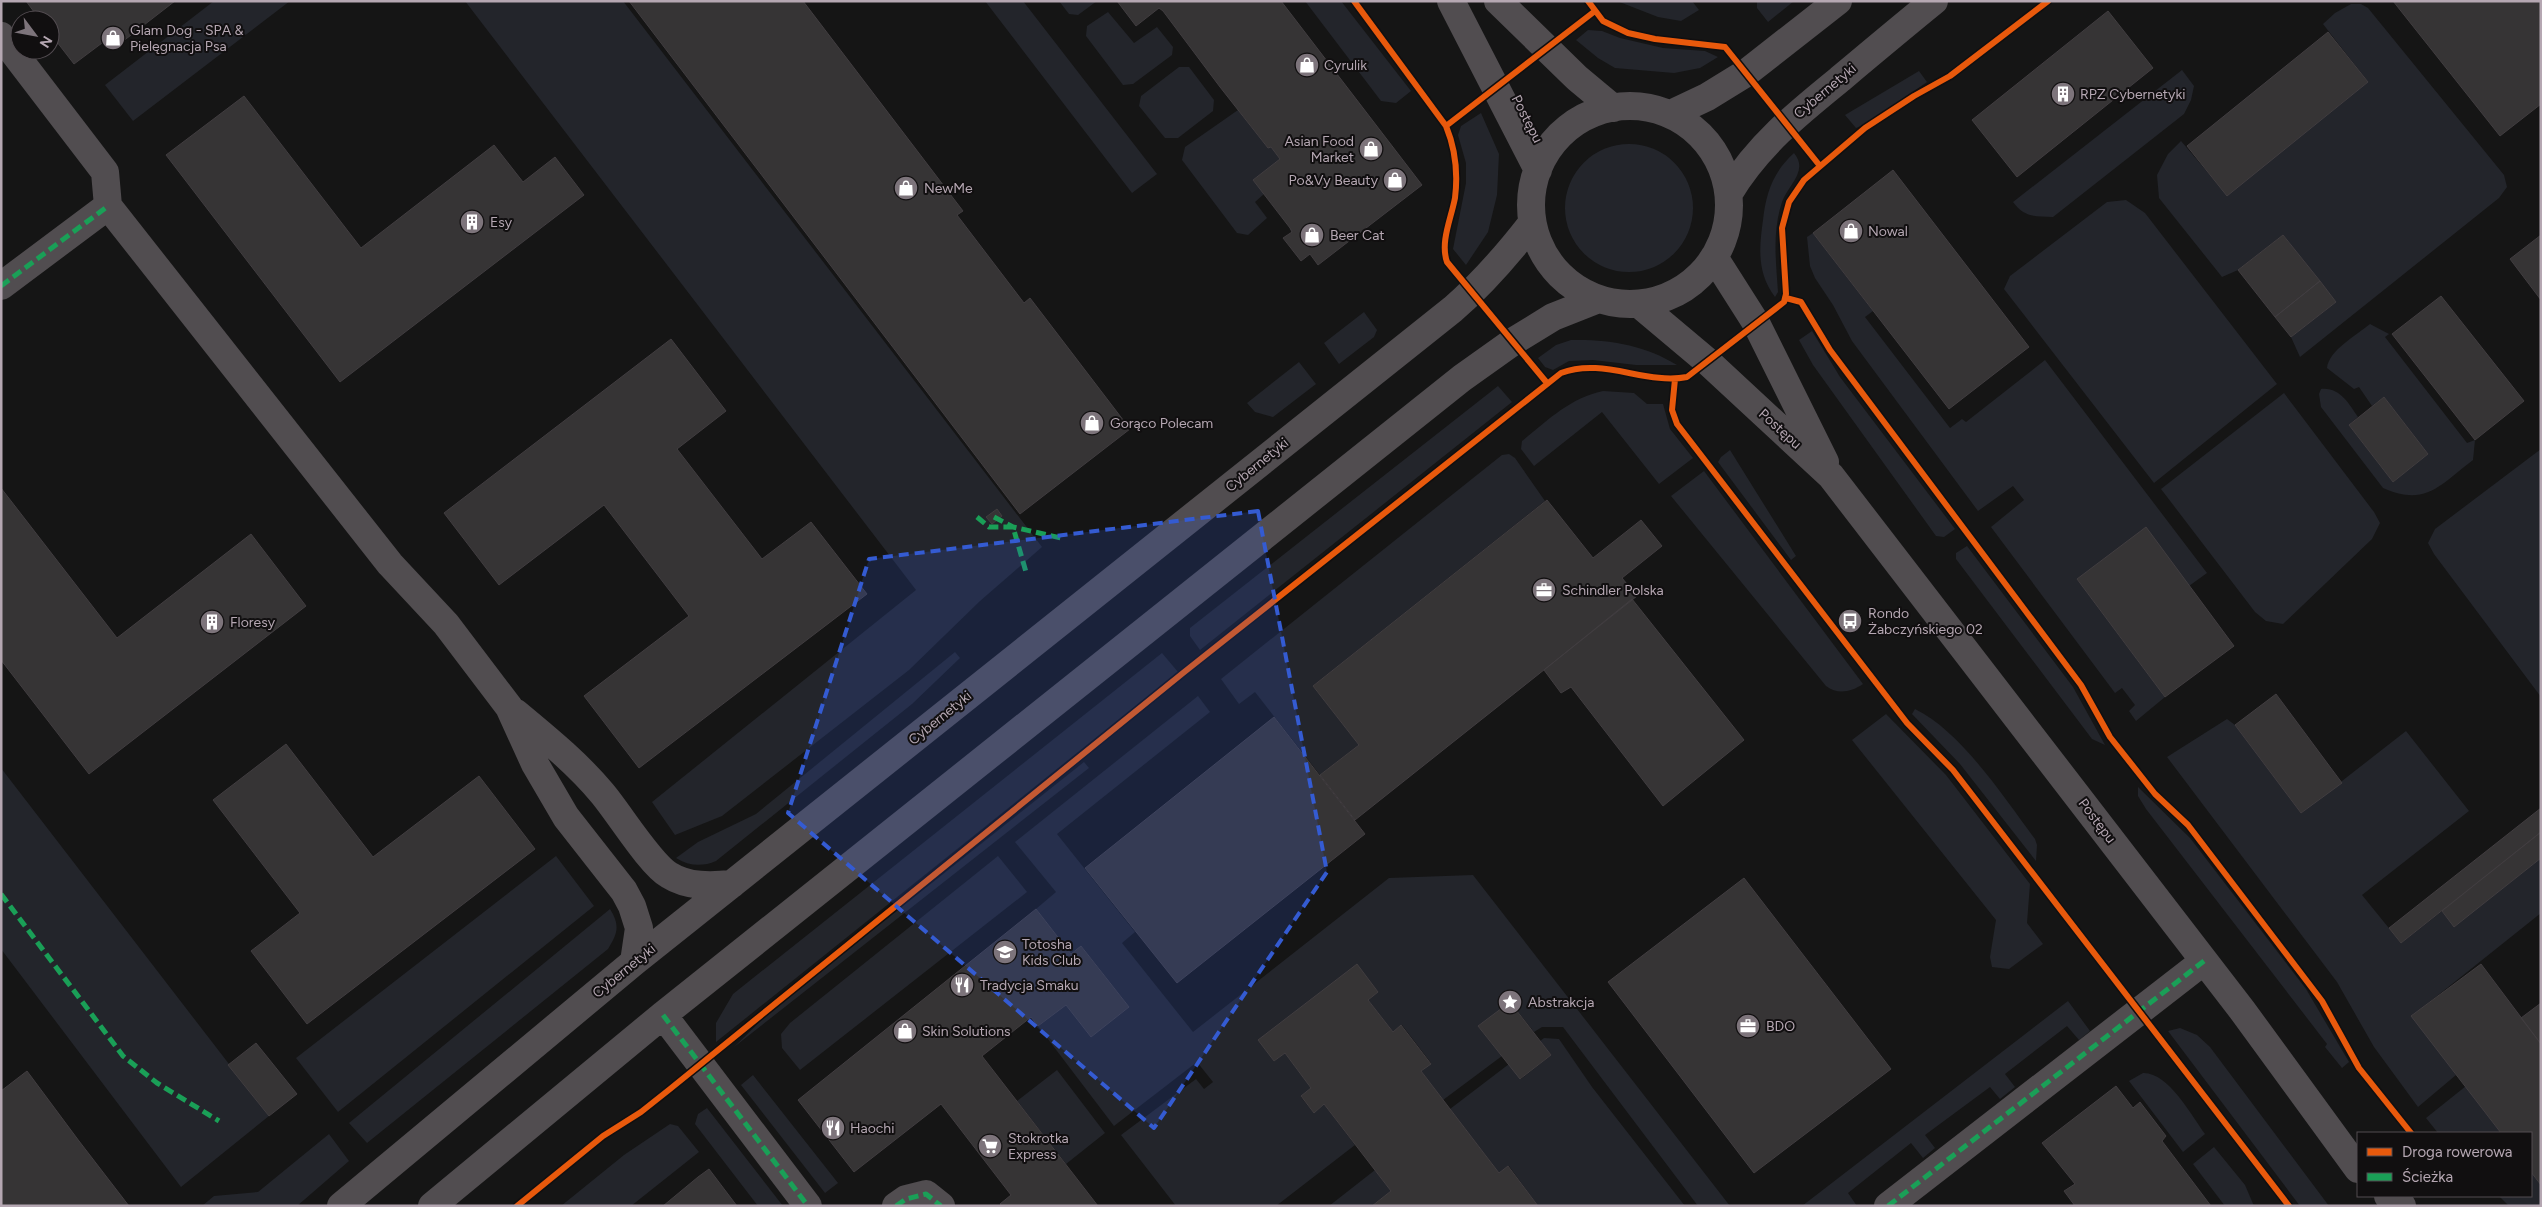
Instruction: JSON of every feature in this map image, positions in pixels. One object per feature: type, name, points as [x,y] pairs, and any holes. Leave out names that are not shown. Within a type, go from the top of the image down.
[{"type":"street","name":"Postępu","points":[[1451,1],[1538,170]]},
{"type":"street","points":[[1498,1],[1577,78],[1613,108]]},
{"type":"street","points":[[1671,114],[1707,97],[1746,73],[1838,1]]},
{"type":"street","name":"Cybernetyki","points":[[1729,193],[1757,152],[1786,124],[1934,1]]},
{"type":"street","points":[[1,36],[105,172],[108,206],[390,564],[446,624],[509,707],[557,748],[601,792],[667,874],[694,885],[732,884]]},
{"type":"street","points":[[1647,107],[1671,114],[1693,128],[1710,146],[1723,168],[1729,193],[1729,218],[1722,243],[1710,265],[1692,283],[1672,295],[1651,303],[1628,305],[1596,300],[1566,281],[1550,265],[1539,245],[1532,223],[1531,200],[1543,156],[1552,144],[1574,123],[1597,111],[1613,108],[1647,107]]},
{"type":"street","points":[[1,286],[108,206]]},
{"type":"street","name":"Cybernetyki","points":[[341,1206],[634,962],[1453,309],[1506,258],[1532,223]]},
{"type":"street","name":"Postępu","points":[[1714,257],[1756,323],[1831,476]]},
{"type":"street","points":[[432,1206],[663,1015],[1462,378],[1514,341],[1553,317],[1596,300]]},
{"type":"street","name":"Postępu","points":[[1639,304],[1708,362],[1831,476],[2204,961],[2357,1168]]},
{"type":"street","points":[[509,707],[535,764],[566,817],[624,891],[632,906],[639,928],[634,962]]},
{"type":"street","points":[[1888,1206],[2204,961]]},
{"type":"street","points":[[663,1015],[808,1206]]},
{"type":"street","points":[[896,1206],[906,1199],[926,1194],[941,1206]]},
{"type":"street","points":[[2389,1197],[2402,1206]]},
{"type":"highlighted area","points":[[1258,511],[1327,872],[1154,1128],[788,813],[869,559]]},
{"type":"shaded area","points":[[214,1],[290,1],[133,121],[105,85]]},
{"type":"shaded area","points":[[465,1],[623,1],[1042,547],[980,601],[909,670],[722,816],[675,835],[652,802],[916,590]]},
{"type":"shaded area","points":[[985,1],[1023,1],[1157,174],[1132,193]]},
{"type":"shaded area","points":[[1059,1],[1097,1],[1078,15],[1069,14]]},
{"type":"shaded area","points":[[1305,1],[1341,1],[1411,91],[1396,103],[1381,101]]},
{"type":"shaded area","points":[[1617,1],[1692,1],[1699,10],[1681,21],[1658,17]]},
{"type":"shaded area","points":[[1757,1],[1794,1],[1768,22],[1757,8]]},
{"type":"shaded area","points":[[2351,4],[2361,4],[2368,8],[2504,175],[2507,187],[2499,198],[2300,357],[2291,337],[2336,302],[2283,235],[2238,270],[2222,277],[2159,198],[2157,175],[2168,154],[2181,141],[2227,195],[2368,82],[2323,24],[2335,13]]},
{"type":"shaded area","points":[[1108,12],[1134,43],[1157,27],[1173,47],[1172,55],[1133,84],[1123,85],[1086,36],[1087,26]]},
{"type":"shaded area","points":[[1588,30],[1602,31],[1620,38],[1663,48],[1705,51],[1718,57],[1700,68],[1674,73],[1615,68],[1598,58],[1576,40]]},
{"type":"shaded area","points":[[1179,67],[1189,67],[1214,100],[1213,111],[1178,138],[1165,138],[1139,106],[1141,96]]},
{"type":"shaded area","points":[[2182,70],[2194,86],[2191,100],[2184,114],[2053,217],[2026,214],[2017,207],[2013,202]]},
{"type":"shaded area","points":[[1919,71],[1927,82],[1868,123],[1856,128],[1845,115]]},
{"type":"shaded area","points":[[1238,110],[1268,148],[1271,147],[1280,159],[1264,194],[1255,202],[1267,218],[1248,235],[1237,233],[1182,160],[1185,147]]},
{"type":"shaded area","points":[[1481,113],[1499,154],[1497,195],[1488,232],[1466,265],[1453,249],[1466,183],[1466,163],[1458,135],[1461,126]]},
{"type":"shaded area","points":[[1629,144],[1653,149],[1674,163],[1688,184],[1693,208],[1688,232],[1674,253],[1653,267],[1629,272],[1605,267],[1584,253],[1570,232],[1565,208],[1570,184],[1584,163],[1605,149]]},
{"type":"shaded area","points":[[1794,153],[1798,160],[1798,172],[1782,202],[1777,224],[1775,247],[1778,292],[1775,297],[1769,288],[1762,270],[1760,251],[1763,220],[1766,201],[1776,175]]},
{"type":"shaded area","points":[[2126,200],[2145,213],[2277,384],[2154,483],[2004,289],[2010,276],[2107,202]]},
{"type":"shaded area","points":[[1813,233],[1873,311],[1865,317],[1950,428],[1962,419],[1966,422],[2045,360],[2207,573],[2189,586],[2081,577],[2077,579],[2165,697],[2136,721],[2129,711],[2135,705],[2122,688],[2115,693],[1991,527],[2024,500],[2013,486],[1978,511],[1852,341],[1833,305],[1815,278],[1810,266],[1807,237]]},
{"type":"shaded area","points":[[1364,312],[1377,330],[1374,337],[1339,364],[1324,343]]},
{"type":"shaded area","points":[[2370,324],[2389,334],[2385,337],[2467,443],[2475,440],[2473,460],[2432,491],[2411,495],[2383,488],[2321,407],[2319,394],[2321,389],[2334,391],[2343,397],[2358,417],[2349,425],[2393,482],[2428,454],[2384,397],[2372,406],[2359,387],[2354,389],[2327,368],[2329,361],[2338,349]]},
{"type":"shaded area","points":[[1812,331],[1840,377],[1955,529],[1944,537],[1936,536],[1813,365],[1799,340]]},
{"type":"shaded area","points":[[1571,340],[1612,342],[1639,348],[1677,365],[1636,365],[1593,360],[1569,361],[1553,370],[1545,367],[1538,358],[1556,345]]},
{"type":"shaded area","points":[[1299,362],[1316,384],[1273,417],[1255,412],[1247,403]]},
{"type":"shaded area","points":[[1498,386],[1512,402],[1200,650],[1190,636],[1190,628]]},
{"type":"shaded area","points":[[1603,391],[1634,393],[1647,404],[1663,404],[1670,429],[1693,458],[1659,484],[1602,412],[1534,466],[1521,449],[1522,441],[1570,404],[1591,394]]},
{"type":"shaded area","points":[[2284,393],[2374,512],[2380,523],[2372,539],[2283,624],[2266,621],[2255,612],[2161,489]]},
{"type":"shaded area","points":[[2541,449],[2541,697],[2434,554],[2428,543],[2435,529]]},
{"type":"shaded area","points":[[1730,450],[1796,556],[1791,560],[1718,462]]},
{"type":"shaded area","points":[[1509,454],[1515,458],[1545,501],[1313,686],[1359,745],[1320,775],[1255,692],[1239,704],[1221,679],[1502,455]]},
{"type":"shaded area","points":[[1704,471],[1863,684],[1854,689],[1844,691],[1835,691],[1826,686],[1671,496]]},
{"type":"shaded area","points":[[1967,546],[2073,687],[2105,745],[2092,739],[1956,559],[1956,553]]},
{"type":"shaded area","points":[[955,652],[960,658],[912,704],[716,861],[696,865],[676,858],[698,842],[756,814]]},
{"type":"shaded area","points":[[1162,653],[1178,672],[716,1042],[716,1023],[733,994]]},
{"type":"shaded area","points":[[1198,696],[1210,712],[1057,834],[1135,932],[1122,943],[1193,1032],[1389,878],[1473,875],[1730,1206],[1698,1206],[1563,1027],[1542,1027],[1534,1032],[1511,1003],[1478,1026],[1502,1056],[1443,1100],[1421,1071],[1431,1063],[1402,1025],[1393,1032],[1368,1000],[1378,992],[1357,965],[1259,1040],[1274,1061],[1285,1053],[1311,1088],[1301,1097],[1314,1113],[1324,1104],[1355,1145],[1276,1206],[1176,1206],[1121,1135],[1196,1079],[1204,1089],[1213,1082],[1197,1062],[1114,1126],[1038,1026],[1066,1005],[1091,1036],[1129,1007],[1082,947],[1071,954],[1036,909],[1056,892],[1015,842]]},
{"type":"shaded area","points":[[1915,709],[1932,719],[1949,733],[1981,767],[2035,839],[2037,845],[2036,861],[1960,764],[1912,714]]},
{"type":"shaded area","points":[[1886,714],[1946,775],[2030,884],[2027,923],[2043,944],[2009,969],[1992,967],[1990,957],[1996,920],[1852,740]]},
{"type":"shaded area","points":[[2227,719],[2235,725],[2301,813],[2406,731],[2469,811],[2362,895],[2401,943],[2442,911],[2454,926],[2541,858],[2541,913],[2417,1012],[2456,1075],[2418,1107],[2374,1047],[2337,982],[2167,757]]},
{"type":"shaded area","points":[[1084,762],[1089,768],[734,1047],[772,1010]]},
{"type":"shaded area","points":[[1,768],[269,1116],[181,1187],[1,949]]},
{"type":"shaded area","points":[[2138,787],[2190,838],[2306,989],[2349,1062],[2342,1068],[2325,1047],[2327,1044],[2146,809],[2138,796]]},
{"type":"shaded area","points":[[556,856],[594,906],[338,1112],[296,1058]]},
{"type":"shaded area","points":[[998,856],[1027,892],[800,1070],[782,1048],[781,1034],[790,1023]]},
{"type":"shaded area","points":[[610,909],[616,924],[616,934],[608,949],[367,1143],[349,1123]]},
{"type":"shaded area","points":[[2068,1001],[2090,1031],[2079,1040],[2067,1026],[2005,1074],[2015,1087],[2000,1099],[1990,1087],[1925,1135],[1935,1148],[1923,1158],[1911,1143],[1848,1193],[1857,1206],[1802,1206]]},
{"type":"shaded area","points":[[2180,1028],[2197,1035],[2210,1047],[2329,1206],[2300,1206],[2168,1031]]},
{"type":"shaded area","points":[[1544,1038],[1559,1039],[1592,1087],[1685,1206],[1538,1206],[1509,1166],[1499,1173],[1450,1109],[1509,1064],[1521,1079],[1551,1055],[1540,1041]]},
{"type":"shaded area","points":[[1057,1070],[1105,1133],[1066,1164],[1017,1101]]},
{"type":"shaded area","points":[[2143,1073],[2152,1075],[2170,1087],[2205,1134],[2183,1152],[2129,1081]]},
{"type":"shaded area","points":[[753,1075],[838,1183],[825,1193],[741,1085]]},
{"type":"shaded area","points":[[2466,1086],[2500,1132],[2437,1132],[2426,1118]]},
{"type":"shaded area","points":[[707,1108],[783,1206],[758,1206],[695,1124],[698,1114]]},
{"type":"shaded area","points":[[670,1124],[678,1126],[699,1152],[631,1206],[561,1206],[624,1155]]},
{"type":"shaded area","points":[[329,1134],[349,1161],[297,1206],[202,1206],[214,1196],[258,1192]]},
{"type":"shaded area","points":[[2214,1147],[2245,1185],[2254,1206],[2225,1206],[2193,1164]]},
{"type":"shaded area","points":[[1375,1170],[1391,1191],[1372,1206],[1329,1206]]},
{"type":"shaded area","points":[[2532,1173],[2541,1185],[2541,1206],[2509,1206],[2500,1197],[2532,1197]]},
{"type":"building","points":[[26,1],[175,1],[113,49],[106,40],[74,64],[60,46],[60,10],[33,10]]},
{"type":"building","points":[[629,1],[803,1],[963,211],[957,215],[1024,303],[1030,298],[1130,429],[1020,514]]},
{"type":"building","points":[[1117,1],[1281,1],[1422,185],[1318,265],[1310,254],[1301,261],[1283,238],[1292,232],[1290,228],[1253,180],[1280,159],[1271,147],[1268,148],[1163,11],[1159,8],[1136,26]]},
{"type":"building","points":[[2393,1],[2541,1],[2541,104],[2500,136]]},
{"type":"building","name":"RPZ Cybernetyki","points":[[2108,11],[2153,68],[2017,177],[1972,120]]},
{"type":"building","points":[[2328,32],[2368,82],[2227,196],[2187,146]]},
{"type":"building","name":"Esy","points":[[244,96],[361,248],[494,145],[523,182],[555,157],[584,195],[340,382],[166,155]]},
{"type":"building","points":[[1893,170],[2029,347],[1949,409],[1813,233]]},
{"type":"building","points":[[2283,235],[2320,281],[2275,317],[2238,270]]},
{"type":"building","points":[[2541,235],[2541,300],[2510,259]]},
{"type":"building","points":[[2320,281],[2336,302],[2291,337],[2275,317]]},
{"type":"building","points":[[2441,296],[2524,401],[2475,440],[2392,334]]},
{"type":"building","points":[[671,339],[726,411],[677,449],[762,559],[811,522],[867,594],[639,768],[584,696],[689,616],[604,505],[499,585],[444,513]]},
{"type":"building","points":[[2384,397],[2428,454],[2393,482],[2349,425]]},
{"type":"building","name":"Floresy","points":[[1,488],[117,638],[251,534],[306,606],[89,774],[1,660]]},
{"type":"building","points":[[1547,500],[1593,558],[1641,520],[1662,546],[1622,578],[1637,596],[1355,820],[1320,775],[1359,745],[1313,686]]},
{"type":"building","points":[[997,509],[1002,516],[992,524],[986,517]]},
{"type":"building","points":[[2146,527],[2234,646],[2165,697],[2077,579]]},
{"type":"building","points":[[1632,599],[1744,740],[1663,806],[1571,687],[1561,693],[1544,670]]},
{"type":"building","points":[[2276,694],[2342,783],[2301,813],[2235,725]]},
{"type":"building","points":[[1274,717],[1365,834],[1177,983],[1085,868]]},
{"type":"building","points":[[286,744],[373,857],[479,776],[535,849],[307,1024],[251,951],[300,913],[213,800]]},
{"type":"building","points":[[2541,808],[2541,832],[2401,943],[2389,928]]},
{"type":"building","points":[[2541,832],[2541,858],[2454,927],[2442,911]]},
{"type":"building","points":[[1744,878],[1891,1069],[1754,1173],[1608,982]]},
{"type":"building","points":[[1036,909],[1071,954],[1081,946],[1129,1007],[1091,1037],[1066,1005],[1038,1026],[1031,1017],[982,1056],[1098,1206],[1002,1206],[1000,1204],[1011,1195],[941,1104],[854,1172],[798,1100]]},
{"type":"building","points":[[1357,964],[1378,992],[1368,1000],[1393,1032],[1401,1025],[1431,1064],[1421,1071],[1499,1173],[1508,1166],[1538,1206],[1372,1206],[1391,1191],[1324,1104],[1314,1113],[1301,1096],[1311,1088],[1285,1053],[1274,1061],[1258,1040]]},
{"type":"building","points":[[2481,964],[2541,1044],[2541,1185],[2532,1173],[2532,1132],[2500,1132],[2411,1016]]},
{"type":"building","points":[[1510,1002],[1551,1055],[1520,1079],[1478,1026]]},
{"type":"building","points":[[2541,1003],[2541,1044],[2521,1018]]},
{"type":"building","points":[[256,1043],[297,1094],[269,1116],[228,1065]]},
{"type":"building","points":[[27,1071],[129,1206],[1,1206],[1,1091]]},
{"type":"building","points":[[2116,1086],[2133,1108],[2140,1102],[2166,1136],[2162,1141],[2211,1206],[2075,1206],[2064,1191],[2075,1184],[2042,1143]]},
{"type":"building","points":[[709,1169],[737,1206],[663,1206],[698,1177]]},
{"type":"marked path","points":[[1,286],[108,206]]},
{"type":"marked path","points":[[977,517],[989,527],[1013,527],[1026,572]]},
{"type":"marked path","points":[[994,517],[1013,527],[1065,539]]},
{"type":"marked path","points":[[1,894],[123,1056],[157,1083],[219,1121]]},
{"type":"marked path","points":[[1888,1206],[2204,961]]},
{"type":"marked path","points":[[663,1015],[808,1206]]},
{"type":"marked path","points":[[896,1206],[906,1199],[926,1194],[941,1206]]},
{"type":"cycle path","points":[[1354,1],[1446,126],[1449,134],[1454,152],[1456,180],[1455,198],[1445,238],[1447,262],[1547,383]]},
{"type":"cycle path","points":[[1588,1],[1603,21],[1628,33],[1655,39],[1725,47],[1820,166]]},
{"type":"cycle path","points":[[517,1206],[603,1136],[641,1112],[670,1089],[1183,673],[1561,373],[1592,368],[1656,378],[1687,377],[1784,302],[1786,294],[1782,228],[1789,202],[1804,180],[1865,128],[1914,96],[1950,76],[2048,1]]},
{"type":"cycle path","points":[[1446,126],[1595,11]]},
{"type":"cycle path","points":[[1786,298],[1801,302],[1830,350],[2081,685],[2110,737],[2155,794],[2188,825],[2322,1001],[2359,1068],[2410,1132]]},
{"type":"cycle path","points":[[1675,379],[1672,410],[1677,424],[1907,723],[1953,770],[2289,1206]]},
{"type":"place","name":"Glam Dog - SPA & Pielęgnacja Psa","points":[[113,38]]},
{"type":"place","name":"Cyrulik","points":[[1307,65]]},
{"type":"place","name":"RPZ Cybernetyki","points":[[2063,94]]},
{"type":"place","name":"Asian Food Market","points":[[1371,149]]},
{"type":"place","name":"Po&Vy Beauty","points":[[1395,180]]},
{"type":"place","name":"NewMe","points":[[906,188]]},
{"type":"place","name":"Esy","points":[[472,222]]},
{"type":"place","name":"Nowal","points":[[1851,231]]},
{"type":"place","name":"Beer Cat","points":[[1312,235]]},
{"type":"place","name":"Gorąco Polecam","points":[[1092,423]]},
{"type":"place","name":"Schindler Polska","points":[[1544,590]]},
{"type":"place","name":"Rondo Żabczyńskiego 02","points":[[1850,621]]},
{"type":"place","name":"Floresy","points":[[212,622]]},
{"type":"place","name":"Totosha Kids Club","points":[[1005,952]]},
{"type":"place","name":"Tradycja Smaku","points":[[962,985]]},
{"type":"place","name":"Abstrakcja","points":[[1510,1002]]},
{"type":"place","name":"BDO","points":[[1748,1026]]},
{"type":"place","name":"Skin Solutions","points":[[905,1031]]},
{"type":"place","name":"Haochi","points":[[833,1128]]},
{"type":"place","name":"Stokrotka Express","points":[[990,1146]]}]
